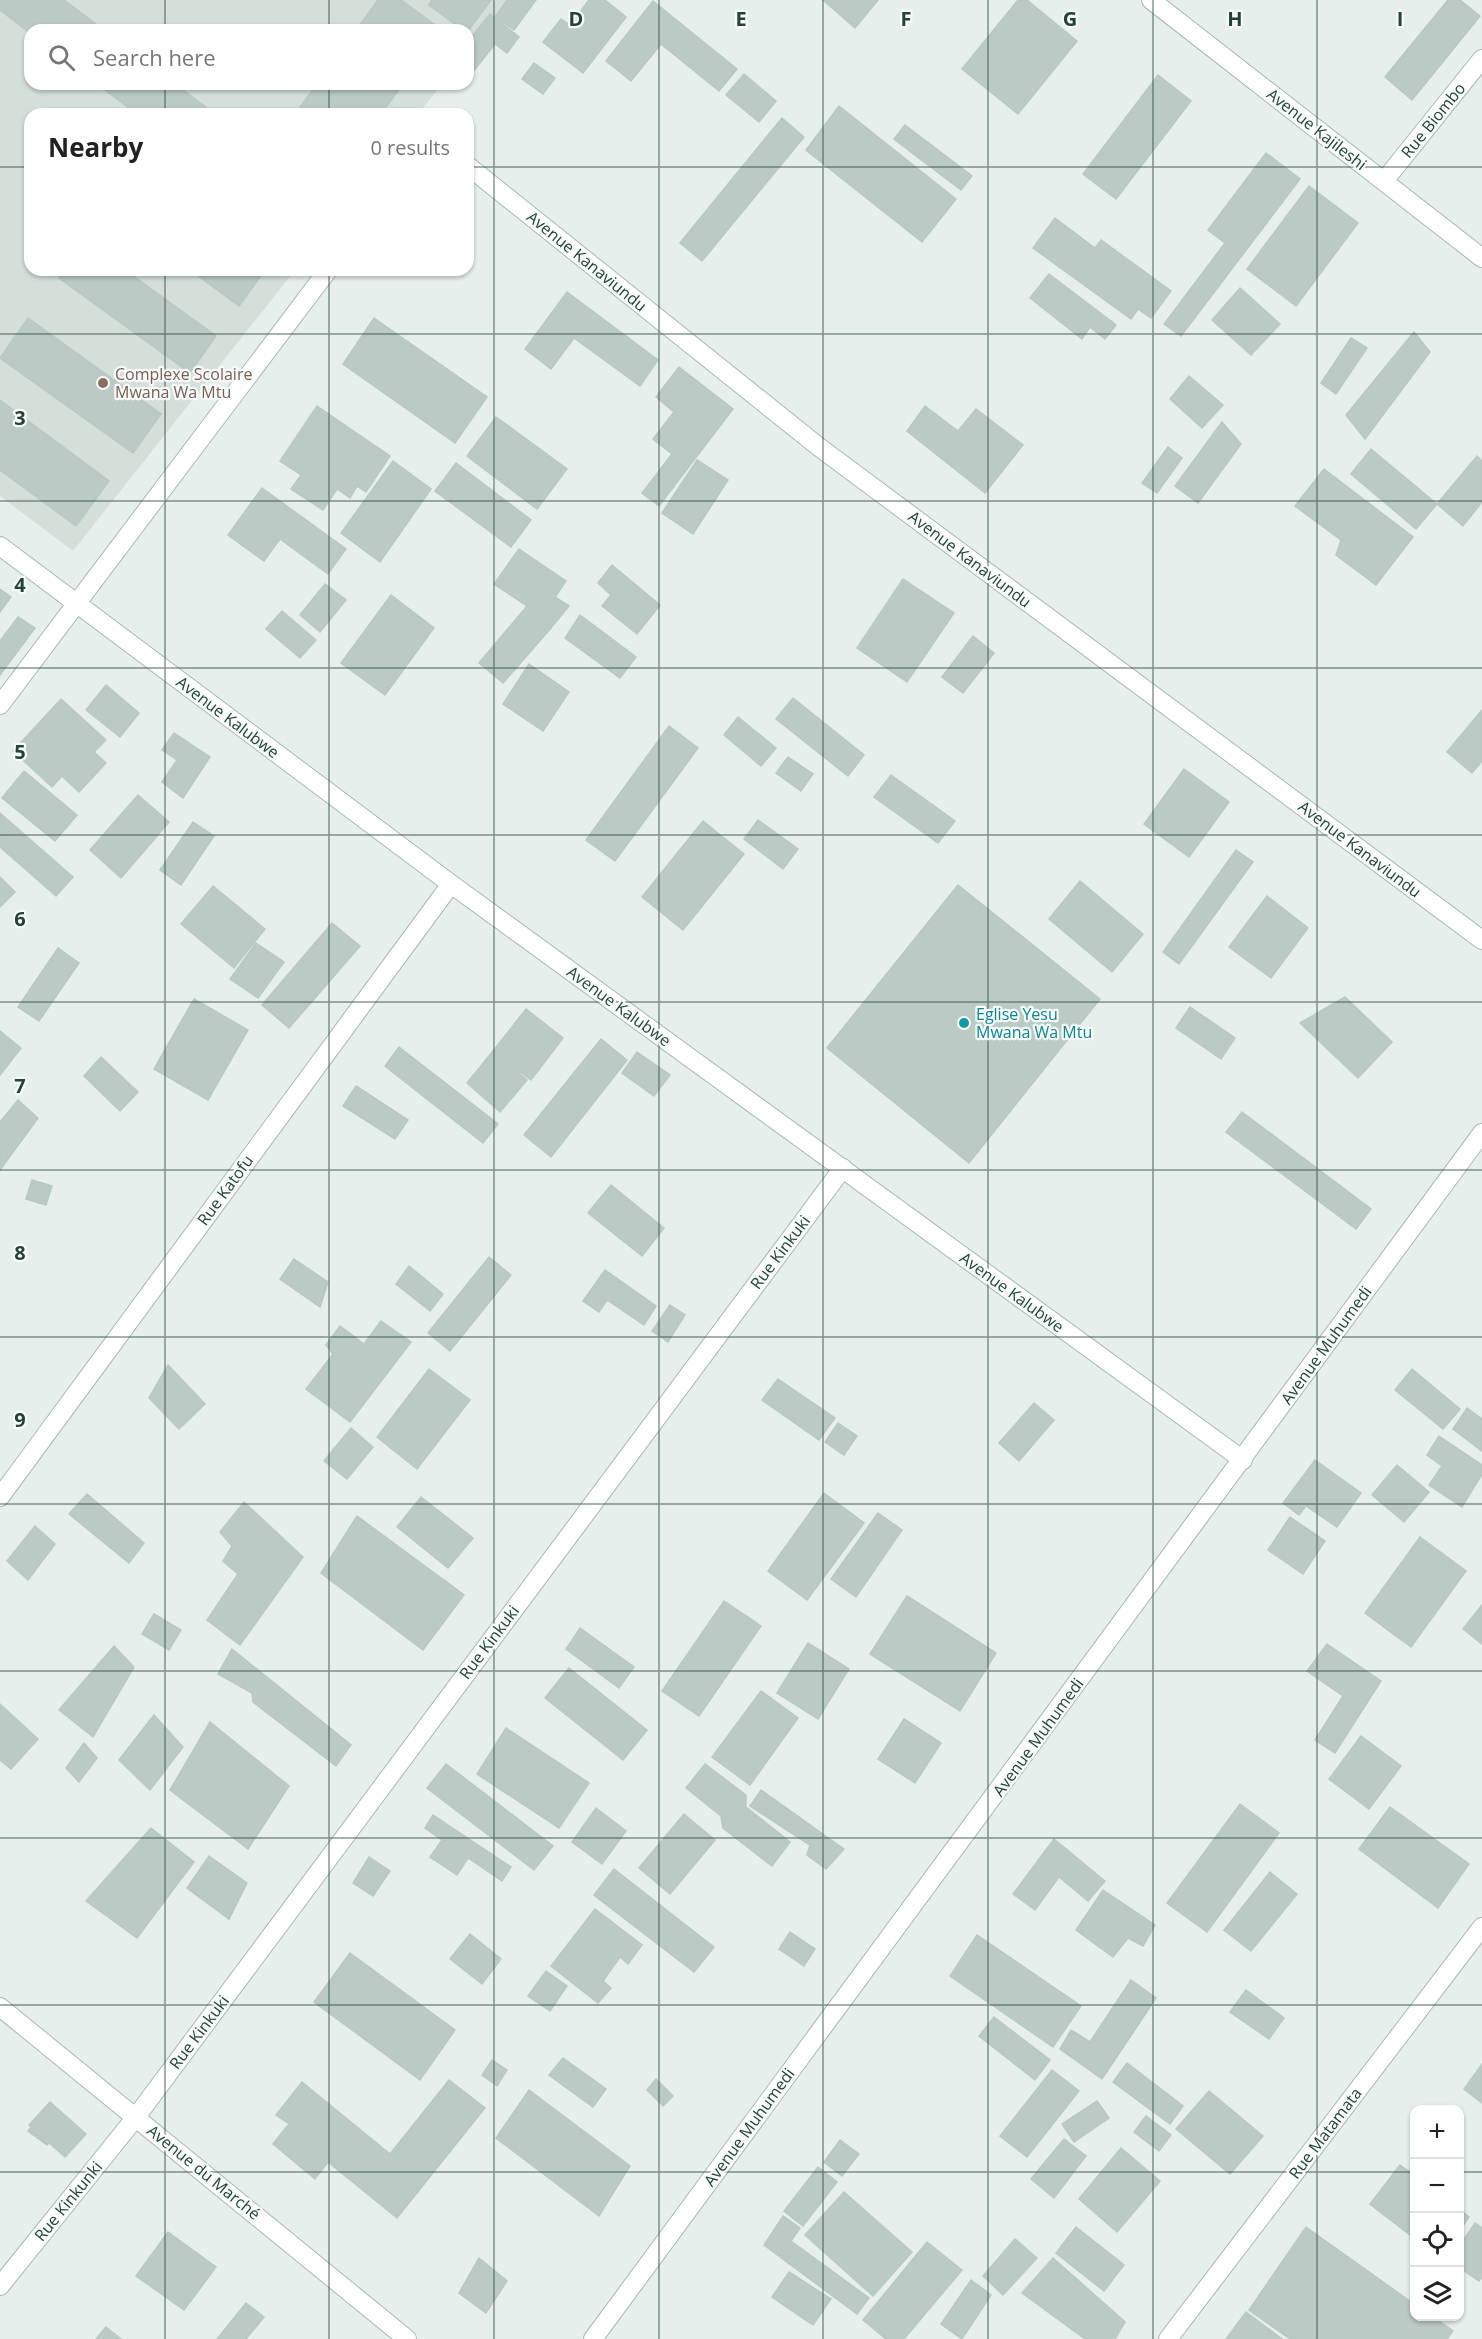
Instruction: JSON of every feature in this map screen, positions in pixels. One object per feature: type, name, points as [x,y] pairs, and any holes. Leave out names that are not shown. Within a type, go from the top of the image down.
[{"type":"street","name":"Avenue Kajileshi","points":[[1151,0],[1482,258]]},
{"type":"street","name":"Rue Biombo","points":[[1384,181],[1482,58]]},
{"type":"street","name":"Avenue Kanaviundu","points":[[474,171],[819,447],[1482,939]]},
{"type":"street","points":[[0,705],[323,276]]},
{"type":"street","name":"Avenue Kalubwe","points":[[0,546],[451,884],[1243,1460]]},
{"type":"street","name":"Rue Katofu","points":[[0,1497],[451,884]]},
{"type":"street","name":"Avenue Muhumedi","points":[[592,2339],[1243,1460],[1482,1133]]},
{"type":"street","name":"Rue Kinkuki","points":[[136,2117],[843,1168]]},
{"type":"street","name":"Rue Matamata","points":[[1168,2339],[1482,1927]]},
{"type":"street","name":"Avenue du Marché","points":[[0,2007],[407,2339]]},
{"type":"street","name":"Rue Kinkunki","points":[[0,2286],[136,2117]]},
{"type":"shaded area","name":"Complexe Scolaire Mwana Wa Mtu","points":[[0,0],[509,0],[474,44],[474,24],[24,24],[24,90],[437,90],[423,108],[24,108],[24,276],[290,276],[73,551],[0,496]]},
{"type":"building","points":[[0,0],[64,0],[96,24],[24,24],[24,28],[0,10]]},
{"type":"building","points":[[378,0],[401,0],[434,24],[360,24]]},
{"type":"building","points":[[432,0],[491,0],[473,24],[455,24],[429,5]]},
{"type":"building","points":[[507,0],[536,0],[514,30],[495,17]]},
{"type":"building","points":[[589,0],[605,0],[626,17],[583,73],[543,42],[561,19],[570,25]]},
{"type":"building","points":[[823,0],[878,0],[855,28]]},
{"type":"building","points":[[1018,0],[1027,0],[1077,41],[1018,114],[962,69]]},
{"type":"building","points":[[1448,0],[1460,0],[1480,16],[1412,100],[1385,77]]},
{"type":"building","points":[[653,1],[737,69],[719,91],[661,44],[631,81],[606,61]]},
{"type":"building","points":[[490,14],[519,37],[507,53],[495,44],[474,70],[474,34]]},
{"type":"building","points":[[534,63],[555,78],[543,94],[522,79]]},
{"type":"building","points":[[744,74],[776,101],[759,122],[726,95]]},
{"type":"building","points":[[1158,75],[1191,101],[1116,199],[1083,174]]},
{"type":"building","points":[[105,90],[183,90],[207,108],[129,108]]},
{"type":"building","points":[[313,90],[399,90],[385,108],[299,108]]},
{"type":"building","points":[[839,106],[956,199],[922,242],[806,150]]},
{"type":"building","points":[[782,118],[804,137],[702,261],[680,243]]},
{"type":"building","points":[[905,125],[972,176],[961,190],[894,139]]},
{"type":"building","points":[[1266,153],[1300,179],[1181,336],[1164,324],[1225,243],[1208,230]]},
{"type":"building","points":[[1309,186],[1358,223],[1296,306],[1247,269]]},
{"type":"building","points":[[1055,218],[1095,248],[1101,240],[1171,291],[1151,318],[1138,309],[1131,319],[1033,248]]},
{"type":"building","points":[[1049,274],[1116,325],[1105,339],[1090,327],[1082,339],[1030,298]]},
{"type":"building","points":[[60,276],[133,276],[216,336],[190,373],[59,278]]},
{"type":"building","points":[[198,276],[261,276],[239,306]]},
{"type":"building","points":[[1240,288],[1280,324],[1251,355],[1212,320]]},
{"type":"building","points":[[567,292],[658,360],[640,386],[574,338],[551,369],[525,349]]},
{"type":"building","points":[[28,318],[161,414],[133,453],[0,358]]},
{"type":"building","points":[[374,318],[487,397],[455,443],[343,364]]},
{"type":"building","points":[[1414,332],[1430,352],[1365,439],[1346,415]]},
{"type":"building","points":[[1351,338],[1367,348],[1336,394],[1321,383]]},
{"type":"building","points":[[679,367],[733,409],[659,506],[642,493],[672,454],[653,439],[674,412],[656,397]]},
{"type":"building","points":[[1189,376],[1223,405],[1202,428],[1170,399]]},
{"type":"building","points":[[0,400],[109,481],[76,526],[0,470]]},
{"type":"building","points":[[317,406],[390,456],[366,492],[357,486],[350,498],[337,489],[323,510],[291,489],[301,475],[280,461]]},
{"type":"building","points":[[925,406],[958,431],[976,409],[1023,445],[985,493],[907,431]]},
{"type":"building","points":[[496,417],[567,469],[537,509],[467,456]]},
{"type":"building","points":[[1222,422],[1241,444],[1198,503],[1175,486]]},
{"type":"building","points":[[1168,447],[1182,458],[1157,493],[1142,483]]},
{"type":"building","points":[[1371,449],[1437,504],[1416,529],[1351,474]]},
{"type":"building","points":[[1477,456],[1482,461],[1482,502],[1463,526],[1437,504]]},
{"type":"building","points":[[697,460],[728,480],[693,534],[662,513]]},
{"type":"building","points":[[393,461],[431,489],[380,562],[341,533]]},
{"type":"building","points":[[456,463],[531,520],[511,547],[435,491]]},
{"type":"building","points":[[1324,469],[1413,537],[1376,585],[1336,555],[1341,540],[1295,506]]},
{"type":"building","points":[[262,488],[346,549],[328,574],[280,539],[264,561],[228,535]]},
{"type":"building","points":[[519,549],[566,581],[555,597],[569,606],[551,628],[527,606],[494,584]]},
{"type":"building","points":[[612,565],[660,605],[637,634],[602,606],[611,595],[598,583]]},
{"type":"building","points":[[903,579],[954,613],[907,682],[857,648]]},
{"type":"building","points":[[325,584],[346,600],[320,632],[300,615]]},
{"type":"building","points":[[0,589],[11,597],[0,612]]},
{"type":"building","points":[[391,595],[434,628],[385,695],[341,663]]},
{"type":"building","points":[[527,606],[551,628],[503,683],[479,663]]},
{"type":"building","points":[[282,611],[316,640],[300,658],[266,629]]},
{"type":"building","points":[[580,615],[636,657],[620,678],[565,638]]},
{"type":"building","points":[[18,617],[35,628],[0,675],[0,641]]},
{"type":"building","points":[[973,636],[994,653],[963,693],[942,677]]},
{"type":"building","points":[[529,664],[569,692],[543,731],[503,704]]},
{"type":"building","points":[[106,685],[139,713],[120,737],[86,710]]},
{"type":"building","points":[[793,698],[864,755],[848,776],[776,719]]},
{"type":"building","points":[[61,699],[106,740],[94,752],[106,763],[79,792],[62,776],[52,787],[13,751]]},
{"type":"building","points":[[1482,710],[1482,761],[1472,773],[1447,752]]},
{"type":"building","points":[[738,717],[776,748],[761,766],[724,735]]},
{"type":"building","points":[[669,726],[698,748],[615,861],[586,840]]},
{"type":"building","points":[[174,733],[210,757],[183,798],[162,782],[177,760],[162,750]]},
{"type":"building","points":[[788,757],[813,774],[801,791],[776,773]]},
{"type":"building","points":[[1184,769],[1229,802],[1189,857],[1144,824]]},
{"type":"building","points":[[24,771],[77,815],[55,841],[2,798]]},
{"type":"building","points":[[891,775],[955,821],[938,843],[874,797]]},
{"type":"building","points":[[138,795],[169,822],[121,878],[90,850]]},
{"type":"building","points":[[0,813],[73,877],[56,896],[0,847]]},
{"type":"building","points":[[758,820],[798,849],[783,869],[744,839]]},
{"type":"building","points":[[703,821],[744,854],[683,930],[642,897]]},
{"type":"building","points":[[193,822],[214,836],[181,885],[160,870]]},
{"type":"building","points":[[1236,850],[1253,862],[1179,964],[1163,952]]},
{"type":"building","points":[[0,877],[15,892],[0,907]]},
{"type":"building","points":[[1080,881],[1143,934],[1112,972],[1049,919]]},
{"type":"building","name":"Eglise Yesu Mwana Wa Mtu","points":[[958,885],[1100,999],[969,1163],[827,1048]]},
{"type":"building","points":[[213,886],[265,929],[234,968],[181,924]]},
{"type":"building","points":[[1267,896],[1308,928],[1271,978],[1229,947]]},
{"type":"building","points":[[332,923],[360,946],[289,1028],[262,1005]]},
{"type":"building","points":[[256,943],[284,962],[258,998],[230,979]]},
{"type":"building","points":[[58,948],[79,963],[39,1021],[18,1007]]},
{"type":"building","points":[[1345,997],[1392,1042],[1358,1078],[1300,1023]]},
{"type":"building","points":[[194,999],[248,1030],[208,1100],[154,1069]]},
{"type":"building","points":[[1190,1007],[1235,1038],[1221,1059],[1176,1028]]},
{"type":"building","points":[[526,1009],[563,1038],[531,1080],[493,1051]]},
{"type":"building","points":[[0,1031],[21,1048],[0,1075]]},
{"type":"building","points":[[601,1039],[627,1060],[551,1157],[524,1135]]},
{"type":"building","points":[[399,1047],[498,1124],[483,1143],[385,1066]]},
{"type":"building","points":[[493,1051],[527,1080],[500,1112],[467,1083]]},
{"type":"building","points":[[637,1052],[670,1075],[654,1096],[622,1073]]},
{"type":"building","points":[[101,1057],[138,1092],[120,1111],[84,1076]]},
{"type":"building","points":[[356,1086],[408,1120],[395,1139],[343,1106]]},
{"type":"building","points":[[18,1100],[38,1118],[0,1170],[0,1122]]},
{"type":"building","points":[[1242,1112],[1371,1209],[1356,1229],[1226,1132]]},
{"type":"building","points":[[32,1180],[52,1186],[46,1205],[26,1199]]},
{"type":"building","points":[[611,1185],[664,1228],[642,1256],[588,1213]]},
{"type":"building","points":[[489,1257],[511,1275],[450,1351],[428,1333]]},
{"type":"building","points":[[294,1259],[328,1282],[320,1307],[280,1279]]},
{"type":"building","points":[[409,1266],[443,1294],[430,1311],[396,1284]]},
{"type":"building","points":[[605,1270],[656,1306],[644,1325],[607,1300],[599,1312],[583,1301]]},
{"type":"building","points":[[670,1305],[685,1315],[668,1342],[652,1331]]},
{"type":"building","points":[[381,1321],[411,1342],[350,1422],[306,1389],[333,1354],[326,1345],[340,1326],[364,1344]]},
{"type":"building","points":[[168,1365],[205,1404],[179,1429],[149,1398]]},
{"type":"building","points":[[429,1369],[470,1400],[417,1469],[377,1437]]},
{"type":"building","points":[[1412,1369],[1460,1409],[1443,1429],[1395,1390]]},
{"type":"building","points":[[778,1379],[835,1418],[819,1440],[762,1400]]},
{"type":"building","points":[[1034,1403],[1054,1420],[1019,1461],[999,1443]]},
{"type":"building","points":[[1467,1408],[1482,1419],[1482,1451],[1453,1429]]},
{"type":"building","points":[[838,1423],[857,1436],[844,1455],[825,1442]]},
{"type":"building","points":[[351,1428],[373,1447],[347,1479],[324,1461]]},
{"type":"building","points":[[1439,1436],[1482,1465],[1482,1474],[1462,1507],[1429,1485],[1442,1466],[1427,1455]]},
{"type":"building","points":[[1315,1460],[1361,1493],[1337,1527],[1306,1506],[1299,1515],[1283,1503]]},
{"type":"building","points":[[1397,1465],[1429,1492],[1404,1522],[1372,1495]]},
{"type":"building","points":[[824,1493],[864,1523],[807,1600],[768,1571]]},
{"type":"building","points":[[87,1494],[144,1543],[129,1563],[69,1514]]},
{"type":"building","points":[[421,1497],[473,1538],[448,1568],[397,1527]]},
{"type":"building","points":[[244,1502],[303,1557],[240,1645],[207,1620],[238,1574],[223,1561],[232,1546],[220,1532]]},
{"type":"building","points":[[878,1513],[902,1530],[856,1597],[831,1579]]},
{"type":"building","points":[[357,1516],[464,1595],[423,1650],[321,1573]]},
{"type":"building","points":[[1290,1517],[1325,1541],[1303,1574],[1268,1550]]},
{"type":"building","points":[[35,1526],[55,1544],[28,1580],[7,1561]]},
{"type":"building","points":[[1420,1537],[1466,1571],[1411,1647],[1365,1613]]},
{"type":"building","points":[[907,1596],[996,1653],[960,1711],[870,1654]]},
{"type":"building","points":[[724,1601],[761,1626],[699,1716],[662,1691]]},
{"type":"building","points":[[1482,1605],[1482,1644],[1463,1629]]},
{"type":"building","points":[[154,1614],[181,1630],[169,1650],[142,1634]]},
{"type":"building","points":[[580,1628],[634,1667],[619,1688],[566,1649]]},
{"type":"building","points":[[808,1643],[849,1669],[818,1719],[777,1693]]},
{"type":"building","points":[[1327,1644],[1381,1681],[1335,1753],[1315,1740],[1343,1696],[1307,1671]]},
{"type":"building","points":[[114,1646],[134,1667],[93,1737],[59,1710]]},
{"type":"building","points":[[232,1649],[351,1745],[336,1766],[253,1702],[252,1693],[218,1674]]},
{"type":"building","points":[[569,1668],[647,1730],[623,1760],[545,1698]]},
{"type":"building","points":[[761,1691],[798,1718],[750,1785],[712,1757]]},
{"type":"building","points":[[0,1704],[38,1739],[11,1769],[0,1760]]},
{"type":"building","points":[[154,1715],[183,1747],[150,1790],[119,1760]]},
{"type":"building","points":[[904,1719],[941,1743],[915,1783],[878,1759]]},
{"type":"building","points":[[210,1722],[289,1786],[248,1849],[170,1790]]},
{"type":"building","points":[[506,1728],[589,1783],[559,1828],[477,1774]]},
{"type":"building","points":[[1361,1736],[1401,1766],[1369,1809],[1329,1779]]},
{"type":"building","points":[[84,1743],[97,1758],[79,1782],[66,1768]]},
{"type":"building","points":[[446,1764],[553,1846],[534,1870],[427,1788]]},
{"type":"building","points":[[705,1764],[746,1795],[746,1807],[790,1842],[772,1866],[723,1828],[721,1816],[686,1788]]},
{"type":"building","points":[[761,1790],[844,1849],[826,1869],[807,1855],[810,1845],[750,1806]]},
{"type":"building","points":[[1240,1804],[1279,1833],[1207,1932],[1167,1903]]},
{"type":"building","points":[[1390,1807],[1469,1864],[1438,1908],[1359,1849]]},
{"type":"building","points":[[596,1808],[626,1831],[602,1864],[572,1842]]},
{"type":"building","points":[[684,1814],[715,1840],[670,1894],[639,1868]]},
{"type":"building","points":[[433,1815],[511,1867],[502,1881],[468,1858],[457,1875],[430,1857],[442,1840],[425,1828]]},
{"type":"building","points":[[151,1828],[194,1862],[137,1938],[86,1901]]},
{"type":"building","points":[[1054,1839],[1105,1881],[1088,1901],[1059,1877],[1035,1910],[1013,1894]]},
{"type":"building","points":[[209,1856],[247,1883],[229,1919],[187,1888]]},
{"type":"building","points":[[369,1857],[390,1871],[373,1896],[353,1883]]},
{"type":"building","points":[[614,1869],[714,1947],[694,1972],[594,1895]]},
{"type":"building","points":[[1270,1872],[1297,1894],[1251,1951],[1224,1930]]},
{"type":"building","points":[[1103,1890],[1155,1925],[1143,1946],[1128,1938],[1113,1957],[1076,1930]]},
{"type":"building","points":[[595,1909],[642,1945],[628,1964],[620,1957],[603,1981],[611,1988],[598,2003],[551,1966]]},
{"type":"building","points":[[790,1932],[815,1949],[804,1966],[779,1949]]},
{"type":"building","points":[[470,1934],[501,1959],[482,1984],[450,1959]]},
{"type":"building","points":[[977,1935],[1081,2006],[1053,2047],[950,1976]]},
{"type":"building","points":[[350,1953],[455,2030],[420,2080],[314,2002]]},
{"type":"building","points":[[546,1971],[567,1986],[550,2011],[528,1996]]},
{"type":"building","points":[[1131,1980],[1156,1998],[1102,2079],[1060,2049],[1071,2030],[1090,2042]]},
{"type":"building","points":[[1246,1990],[1284,2018],[1269,2039],[1230,2012]]},
{"type":"building","points":[[994,2017],[1050,2060],[1035,2080],[979,2036]]},
{"type":"building","points":[[563,2058],[606,2089],[593,2107],[549,2075]]},
{"type":"building","points":[[492,2060],[507,2070],[497,2086],[482,2075]]},
{"type":"building","points":[[1127,2063],[1183,2106],[1170,2124],[1113,2082]]},
{"type":"building","points":[[1482,2064],[1482,2103],[1464,2089]]},
{"type":"building","points":[[1052,2070],[1079,2091],[1027,2157],[1000,2136]]},
{"type":"building","points":[[656,2079],[673,2096],[663,2106],[647,2090]]},
{"type":"building","points":[[449,2080],[485,2108],[397,2218],[328,2162],[315,2179],[273,2144],[289,2124],[276,2115],[302,2082],[390,2154]]},
{"type":"building","points":[[529,2090],[630,2166],[599,2216],[496,2138]]},
{"type":"building","points":[[1209,2091],[1263,2136],[1230,2174],[1176,2129]]},
{"type":"building","points":[[1097,2101],[1109,2118],[1074,2142],[1062,2124]]},
{"type":"building","points":[[50,2102],[86,2134],[65,2157],[29,2125]]},
{"type":"building","points":[[44,2110],[63,2124],[47,2145],[28,2131]]},
{"type":"building","points":[[1146,2116],[1171,2135],[1159,2151],[1134,2132]]},
{"type":"building","points":[[1064,2139],[1086,2156],[1054,2198],[1031,2179]]},
{"type":"building","points":[[840,2140],[859,2154],[842,2176],[824,2162]]},
{"type":"building","points":[[1121,2148],[1160,2181],[1117,2232],[1079,2199]]},
{"type":"building","points":[[1400,2165],[1410,2172],[1410,2235],[1370,2204]]},
{"type":"building","points":[[818,2167],[837,2182],[803,2226],[784,2211]]},
{"type":"building","points":[[844,2192],[912,2252],[873,2296],[805,2235]]},
{"type":"building","points":[[1464,2213],[1469,2217],[1464,2224]]},
{"type":"building","points":[[783,2216],[800,2228],[791,2241],[869,2298],[857,2314],[764,2245]]},
{"type":"building","points":[[1475,2223],[1482,2228],[1482,2277],[1479,2281],[1464,2271],[1464,2239]]},
{"type":"building","points":[[1076,2227],[1124,2265],[1104,2291],[1056,2253]]},
{"type":"building","points":[[1306,2227],[1410,2301],[1410,2321],[1439,2321],[1453,2331],[1447,2339],[1290,2339],[1249,2310]]},
{"type":"building","points":[[168,2232],[216,2267],[184,2310],[136,2276]]},
{"type":"building","points":[[1015,2239],[1037,2258],[1003,2295],[983,2276]]},
{"type":"building","points":[[927,2242],[962,2270],[904,2339],[886,2339],[863,2320]]},
{"type":"building","points":[[479,2258],[507,2281],[486,2313],[459,2293]]},
{"type":"building","points":[[1053,2258],[1125,2322],[1115,2339],[1085,2339],[1022,2293]]},
{"type":"building","points":[[789,2272],[831,2299],[813,2325],[772,2297]]},
{"type":"building","points":[[971,2280],[991,2295],[962,2339],[941,2324]]},
{"type":"building","points":[[246,2303],[264,2317],[246,2339],[217,2339]]},
{"type":"building","points":[[1246,2312],[1282,2339],[1226,2339]]},
{"type":"building","points":[[106,2327],[121,2339],[96,2339]]},
{"type":"place","name":"Complexe Scolaire Mwana Wa Mtu","points":[[103,383]]},
{"type":"place","name":"Eglise Yesu Mwana Wa Mtu","points":[[964,1023]]}]
